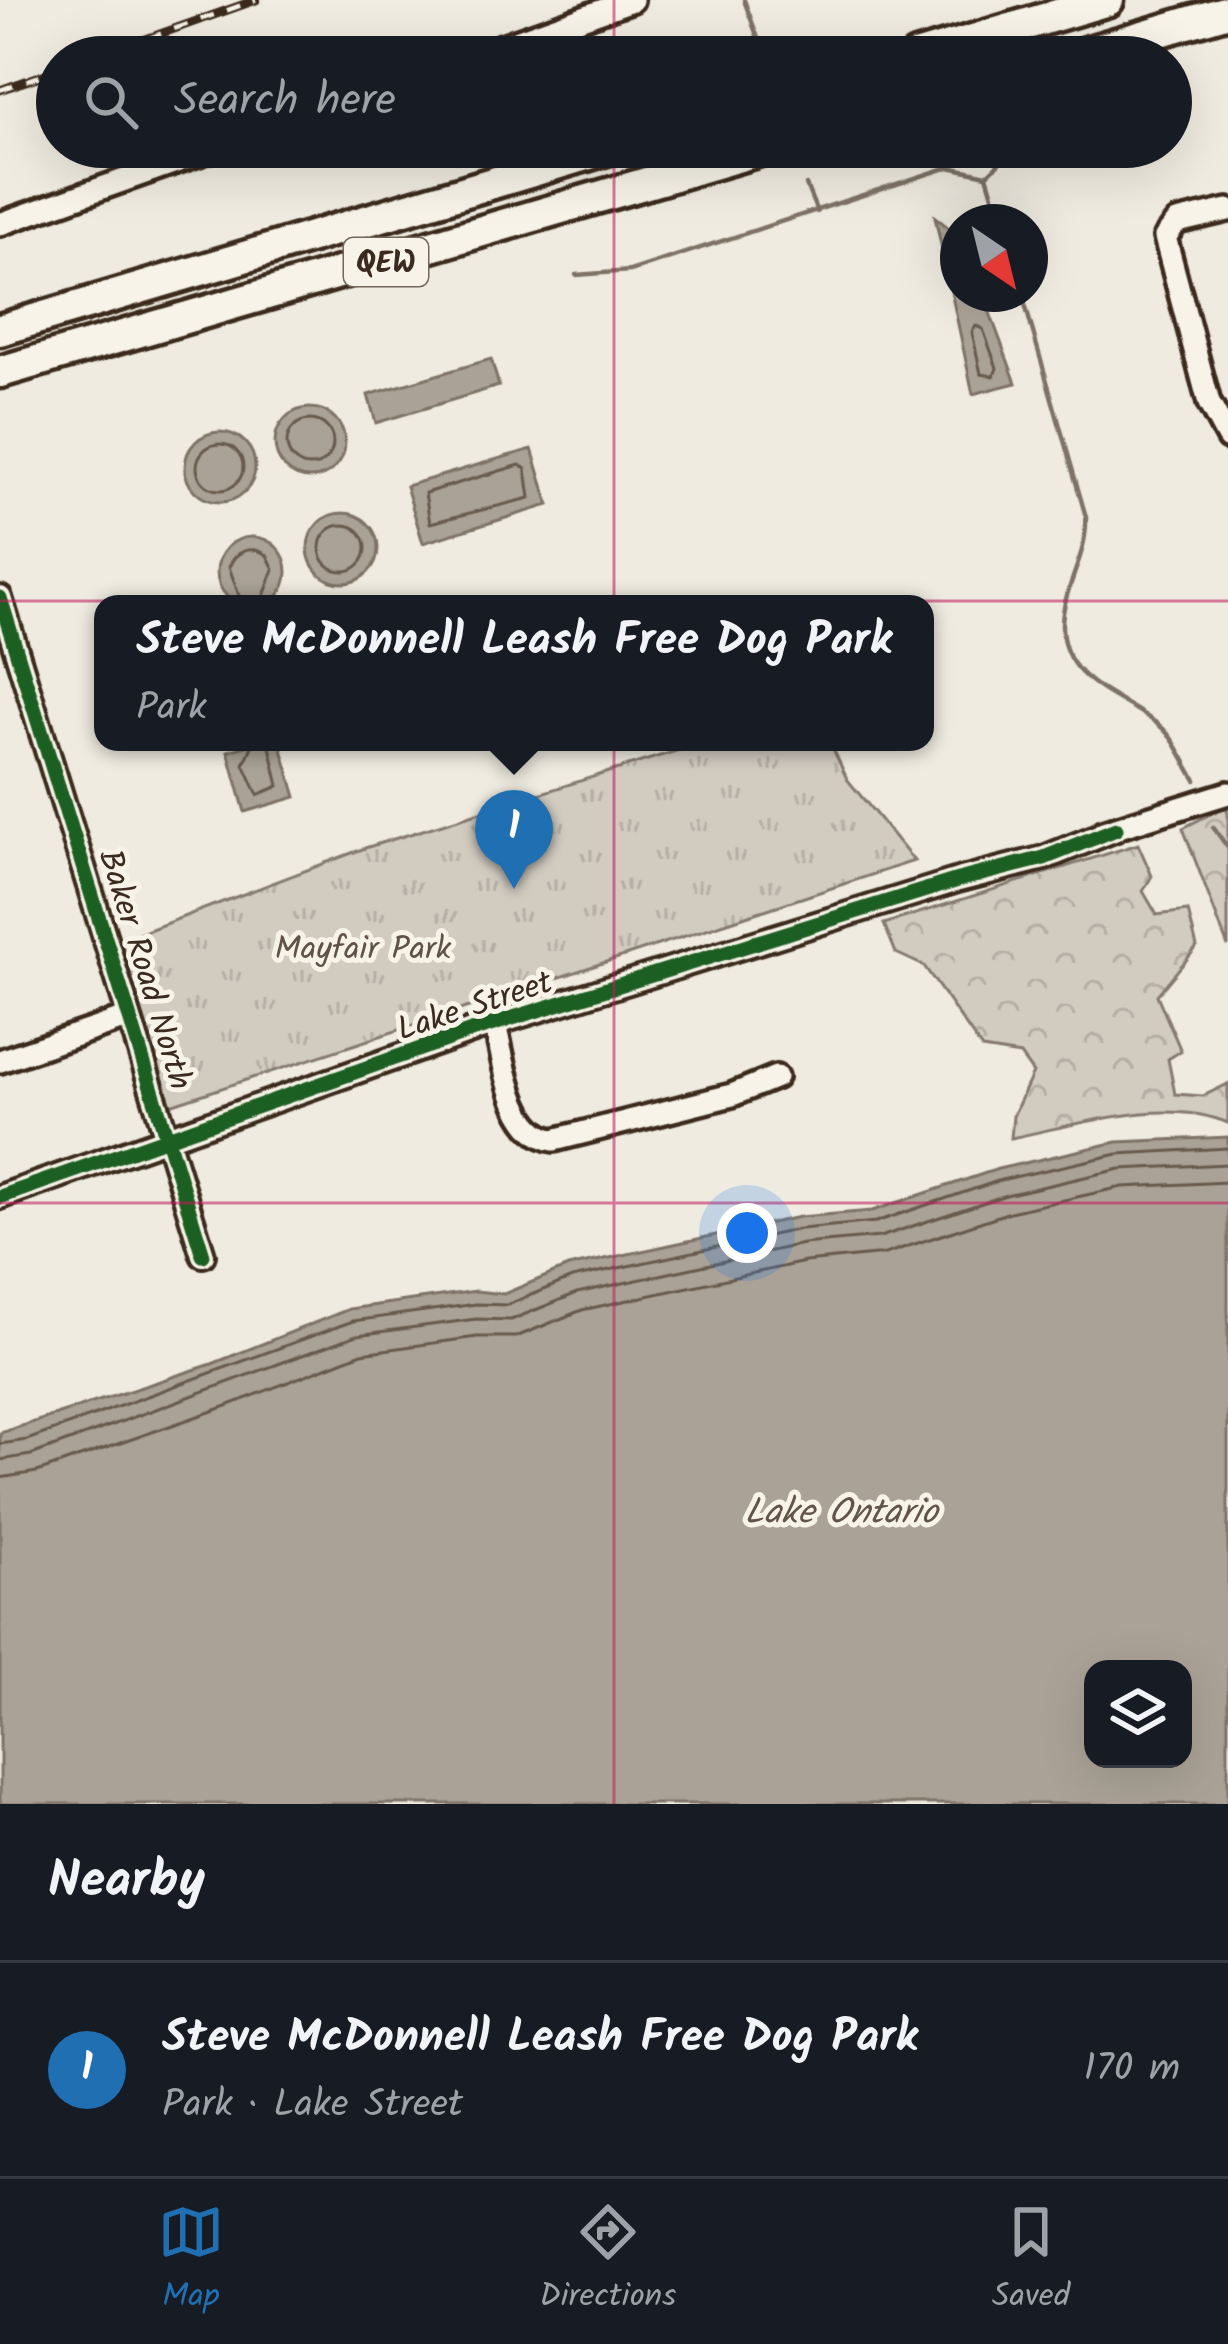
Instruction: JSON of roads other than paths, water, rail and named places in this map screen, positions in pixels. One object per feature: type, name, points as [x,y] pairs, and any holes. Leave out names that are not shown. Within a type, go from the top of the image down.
[{"type":"highway","points":[[987,36],[1108,0]]},
{"type":"highway","points":[[1142,36],[1228,10]]},
{"type":"highway","name":"QEW","points":[[0,330],[543,168]]},
{"type":"highway","name":"QEW","points":[[0,372],[698,168]]},
{"type":"street","points":[[531,36],[632,0]]},
{"type":"street","points":[[0,224],[159,168]]},
{"type":"street","points":[[1228,210],[1177,223],[1165,237],[1209,403],[1228,438]]},
{"type":"street","name":"Baker Road North","points":[[0,598],[35,699],[202,1256]]},
{"type":"street","name":"Lake Street","points":[[0,1197],[377,1068],[969,877],[1040,848],[1228,793]]},
{"type":"street","points":[[0,1061],[129,1017]]},
{"type":"street","points":[[497,1029],[522,1118],[542,1138],[554,1140],[732,1095],[776,1077]]},
{"type":"water","points":[[955,312],[990,312],[1016,383],[973,394]]},
{"type":"water","points":[[491,359],[499,386],[376,423],[368,395]]},
{"type":"water","points":[[310,408],[335,418],[345,443],[335,468],[310,478],[285,468],[275,443],[285,418]]},
{"type":"water","points":[[220,432],[245,442],[255,467],[245,492],[220,502],[195,492],[185,467],[195,442]]},
{"type":"water","points":[[532,449],[549,505],[423,543],[406,486]]},
{"type":"water","points":[[343,513],[368,523],[378,548],[368,573],[343,583],[318,573],[308,548],[318,523]]},
{"type":"water","points":[[239,540],[265,540],[284,559],[287,572],[277,595],[227,595],[220,585],[220,559]]},
{"type":"water","points":[[228,751],[283,751],[296,797],[245,812]]},
{"type":"water","name":"Lake Ontario","points":[[1228,1137],[1228,1804],[0,1804],[0,1433],[212,1364],[349,1309],[476,1291],[504,1294],[568,1267],[799,1217],[872,1211],[998,1169],[1117,1142]]},
{"type":"waterway","points":[[744,0],[757,36]]},
{"type":"waterway","points":[[576,275],[630,271],[946,168]]},
{"type":"waterway","points":[[954,168],[987,175]]},
{"type":"waterway","points":[[987,175],[994,168]]},
{"type":"waterway","points":[[987,175],[996,204]]},
{"type":"waterway","points":[[806,185],[817,212]]},
{"type":"waterway","points":[[1027,312],[1086,517],[1083,545],[1063,610],[1064,644],[1083,675],[1165,731],[1196,780]]},
{"type":"waterway","points":[[1213,827],[1228,848]]},
{"type":"railway","points":[[154,36],[256,0]]},
{"type":"railway","points":[[0,90],[36,77]]},
{"type":"place","name":"Steve McDonnell Leash Free Dog Park","points":[[514,889]]},
{"type":"park label","name":"Mayfair Park","points":[[363,947]]}]
